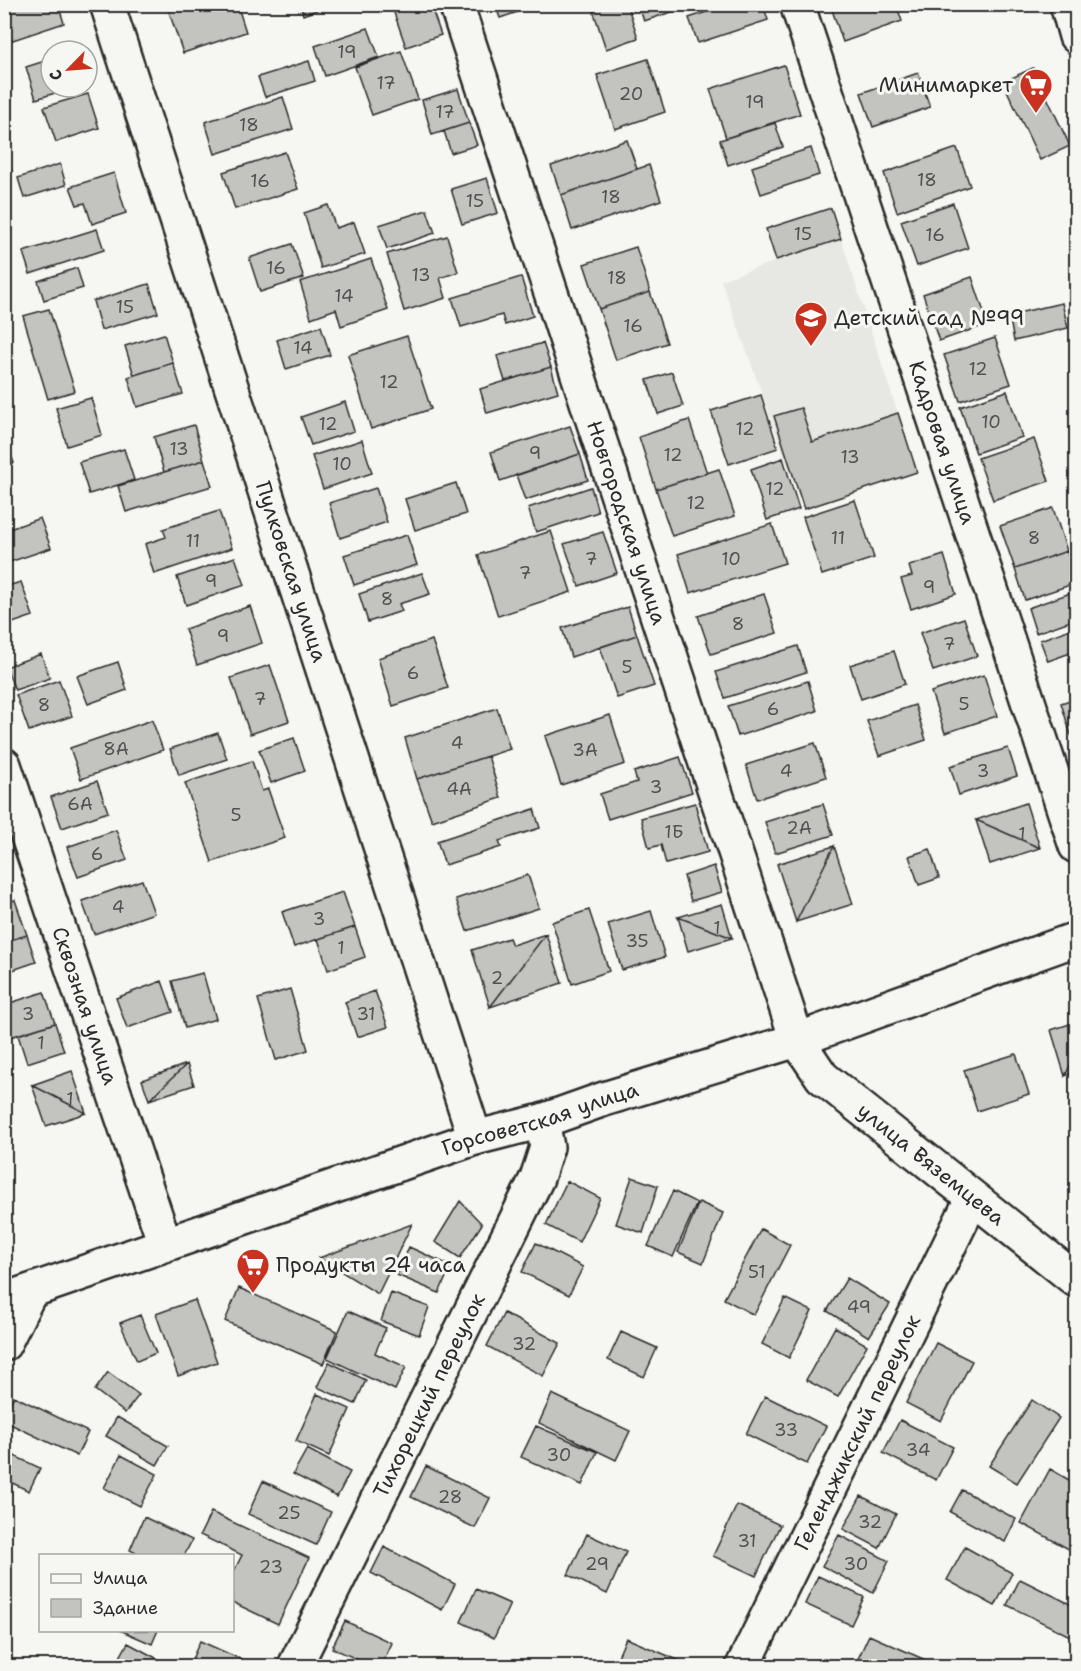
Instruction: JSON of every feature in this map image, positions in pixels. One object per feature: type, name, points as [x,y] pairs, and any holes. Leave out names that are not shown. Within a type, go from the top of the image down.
[{"type":"street","name":"Пулковская улица","points":[[107,4],[475,1138]]},
{"type":"street","name":"Новгородская улица","points":[[456,4],[797,1040]]},
{"type":"street","name":"Кадровая улица","points":[[797,4],[1077,846]]},
{"type":"street","name":"Сквозная улица","points":[[4,765],[165,1244]]},
{"type":"street","name":"Горсоветская улица","points":[[17,1296],[475,1138],[542,1121],[604,1099],[797,1040],[1077,939]]},
{"type":"street","name":"улица Вяземцева","points":[[797,1040],[822,1077],[972,1199],[1077,1280]]},
{"type":"street","name":"Тихорецкий переулок","points":[[295,1666],[537,1178],[548,1148],[542,1121]]},
{"type":"street","name":"Геленджикский переулок","points":[[743,1666],[972,1199]]},
{"type":"street","points":[[4,1344],[17,1296]]},
{"type":"shaded area","name":"Детский сад №99","points":[[841,239],[917,472],[804,510],[721,280]]},
{"type":"building","points":[[4,4],[58,4],[64,23],[4,43]]},
{"type":"building","points":[[182,4],[237,4],[246,32],[183,53],[168,9]]},
{"type":"building","points":[[300,4],[333,4],[303,15]]},
{"type":"building","points":[[391,4],[430,4],[441,35],[406,47]]},
{"type":"building","points":[[495,4],[541,4],[500,18]]},
{"type":"building","points":[[591,4],[627,4],[638,38],[606,49]]},
{"type":"building","points":[[638,4],[696,4],[644,21]]},
{"type":"building","points":[[730,4],[763,4],[768,20],[698,43],[689,18]]},
{"type":"building","points":[[830,4],[896,4],[902,21],[843,42]]},
{"type":"building","points":[[368,28],[379,57],[325,76],[315,46]]},
{"type":"building","points":[[401,51],[418,99],[372,115],[355,67]]},
{"type":"building","points":[[648,59],[665,112],[615,129],[597,75]]},
{"type":"building","points":[[309,61],[315,81],[265,97],[258,77]]},
{"type":"building","points":[[39,63],[39,98],[36,99],[26,67]]},
{"type":"building","points":[[784,65],[800,114],[726,138],[710,89]]},
{"type":"building","name":"Минимаркет","points":[[1033,68],[1070,146],[1040,160],[1003,82]]},
{"type":"building","points":[[918,73],[930,107],[873,127],[861,93]]},
{"type":"building","points":[[458,89],[469,123],[432,135],[422,100]]},
{"type":"building","points":[[283,97],[293,129],[215,154],[205,122]]},
{"type":"building","points":[[71,99],[90,99],[99,128],[56,142],[44,107]]},
{"type":"building","points":[[469,123],[477,145],[451,153],[444,131]]},
{"type":"building","points":[[775,123],[783,147],[728,165],[720,140]]},
{"type":"building","points":[[627,140],[637,169],[561,195],[551,166]]},
{"type":"building","points":[[811,148],[819,175],[761,194],[752,167]]},
{"type":"building","points":[[957,148],[970,186],[897,212],[884,173]]},
{"type":"building","points":[[4,150],[12,172],[4,174]]},
{"type":"building","points":[[285,152],[298,189],[235,209],[223,172]]},
{"type":"building","points":[[60,164],[66,185],[24,198],[18,178]]},
{"type":"building","points":[[649,165],[661,200],[572,230],[561,195]]},
{"type":"building","points":[[114,173],[126,213],[92,224],[85,203],[77,205],[70,187]]},
{"type":"building","points":[[487,178],[498,213],[462,224],[451,189]]},
{"type":"building","points":[[953,203],[968,248],[917,266],[901,221]]},
{"type":"building","points":[[328,205],[336,228],[354,222],[365,254],[321,268],[304,213]]},
{"type":"building","points":[[831,208],[841,239],[776,260],[766,229]]},
{"type":"building","points":[[427,210],[435,233],[387,249],[379,225]]},
{"type":"building","points":[[97,229],[104,250],[30,274],[23,252]]},
{"type":"building","points":[[447,236],[458,272],[440,278],[446,298],[404,311],[387,254]]},
{"type":"building","points":[[292,244],[304,278],[260,292],[249,258]]},
{"type":"building","points":[[636,247],[650,292],[599,309],[584,264]]},
{"type":"building","points":[[371,259],[388,310],[341,326],[336,309],[311,318],[300,282]]},
{"type":"building","points":[[77,268],[83,288],[44,300],[38,281]]},
{"type":"building","points":[[521,277],[533,316],[505,325],[502,315],[461,327],[452,298]]},
{"type":"building","points":[[972,277],[988,324],[939,341],[923,294]]},
{"type":"building","points":[[149,284],[158,313],[101,330],[93,301]]},
{"type":"building","points":[[650,292],[667,343],[616,360],[599,309]]},
{"type":"building","points":[[1062,303],[1068,328],[1014,341],[1009,315]]},
{"type":"building","points":[[49,309],[75,391],[48,399],[23,316]]},
{"type":"building","points":[[321,326],[330,355],[286,369],[277,340]]},
{"type":"building","points":[[164,334],[173,363],[134,375],[125,346]]},
{"type":"building","points":[[407,336],[431,409],[371,429],[348,355]]},
{"type":"building","points":[[995,338],[1011,384],[960,401],[944,355]]},
{"type":"building","points":[[543,343],[551,367],[505,381],[497,356]]},
{"type":"building","points":[[173,363],[183,394],[137,407],[128,377]]},
{"type":"building","points":[[551,367],[558,392],[487,413],[480,389]]},
{"type":"building","points":[[672,372],[683,406],[658,414],[647,380]]},
{"type":"building","points":[[1007,391],[1022,437],[976,453],[960,407]]},
{"type":"building","points":[[761,395],[778,448],[729,464],[711,411]]},
{"type":"building","points":[[91,398],[102,435],[67,446],[56,408]]},
{"type":"building","points":[[345,402],[354,431],[311,445],[301,417]]},
{"type":"building","points":[[801,408],[812,442],[898,413],[917,472],[804,509],[774,416]]},
{"type":"building","points":[[689,420],[707,473],[656,489],[639,437]]},
{"type":"building","points":[[194,425],[204,460],[164,472],[154,437]]},
{"type":"building","points":[[570,426],[580,454],[500,481],[491,452]]},
{"type":"building","points":[[4,435],[14,463],[4,466]]},
{"type":"building","points":[[1034,439],[1049,481],[993,500],[978,458]]},
{"type":"building","points":[[362,440],[372,473],[323,489],[312,456]]},
{"type":"building","points":[[124,449],[134,480],[89,494],[79,462]]},
{"type":"building","points":[[580,454],[588,480],[525,500],[516,475]]},
{"type":"building","points":[[783,458],[799,509],[767,520],[751,469]]},
{"type":"building","points":[[204,460],[212,486],[126,512],[118,486]]},
{"type":"building","points":[[719,469],[735,516],[672,536],[656,489]]},
{"type":"building","points":[[456,483],[466,514],[415,530],[405,499]]},
{"type":"building","points":[[591,487],[598,512],[536,532],[528,508]]},
{"type":"building","points":[[376,488],[387,522],[340,538],[329,503]]},
{"type":"building","points":[[855,500],[874,558],[822,575],[803,517]]},
{"type":"building","points":[[1053,508],[1067,551],[1015,569],[1000,526]]},
{"type":"building","points":[[219,511],[232,548],[154,574],[145,544],[166,537],[163,529]]},
{"type":"building","points":[[40,518],[51,548],[4,564],[4,531]]},
{"type":"building","points":[[772,524],[785,563],[690,593],[678,554]]},
{"type":"building","points":[[551,531],[571,592],[498,616],[478,555]]},
{"type":"building","points":[[603,532],[617,573],[579,586],[564,544]]},
{"type":"building","points":[[407,535],[417,565],[354,585],[344,555]]},
{"type":"building","points":[[1067,551],[1076,583],[1025,600],[1015,569]]},
{"type":"building","points":[[944,555],[956,594],[911,609],[901,579],[912,576],[909,566]]},
{"type":"building","points":[[235,557],[245,585],[186,605],[177,577]]},
{"type":"building","points":[[422,573],[430,594],[399,604],[402,611],[368,622],[359,594]]},
{"type":"building","points":[[21,582],[33,616],[4,626],[4,587]]},
{"type":"building","points":[[1076,591],[1076,619],[1036,633],[1028,608]]},
{"type":"building","points":[[764,594],[777,633],[711,654],[698,616]]},
{"type":"building","points":[[250,606],[262,643],[197,665],[185,629]]},
{"type":"building","points":[[628,607],[637,635],[571,657],[562,628]]},
{"type":"building","points":[[964,618],[977,656],[933,671],[920,633]]},
{"type":"building","points":[[1076,627],[1076,651],[1048,661],[1040,640]]},
{"type":"building","points":[[637,635],[654,686],[617,698],[600,647]]},
{"type":"building","points":[[432,640],[448,688],[393,706],[378,658]]},
{"type":"building","points":[[798,646],[806,672],[725,698],[716,672]]},
{"type":"building","points":[[894,651],[905,684],[861,699],[850,665]]},
{"type":"building","points":[[41,654],[50,678],[15,690],[6,667]]},
{"type":"building","points":[[118,662],[127,690],[88,704],[77,676]]},
{"type":"building","points":[[270,665],[289,721],[250,734],[231,678]]},
{"type":"building","points":[[984,675],[997,716],[945,733],[931,692]]},
{"type":"building","points":[[59,680],[72,716],[29,731],[16,695]]},
{"type":"building","points":[[808,681],[817,711],[738,736],[728,706]]},
{"type":"building","points":[[1076,698],[1076,733],[1071,735],[1061,703]]},
{"type":"building","points":[[915,705],[926,740],[879,756],[867,721]]},
{"type":"building","points":[[497,708],[510,749],[417,779],[405,738]]},
{"type":"building","points":[[610,715],[625,764],[561,785],[545,736]]},
{"type":"building","points":[[152,720],[163,750],[81,779],[70,748]]},
{"type":"building","points":[[218,733],[227,759],[179,775],[170,749]]},
{"type":"building","points":[[294,738],[305,771],[271,783],[259,750]]},
{"type":"building","points":[[815,743],[826,777],[757,799],[746,765]]},
{"type":"building","points":[[1008,748],[1017,776],[959,795],[950,766]]},
{"type":"building","points":[[488,756],[501,798],[432,821],[417,779]]},
{"type":"building","points":[[680,757],[692,792],[608,819],[600,794],[637,782],[634,772]]},
{"type":"building","points":[[252,761],[262,791],[268,789],[285,838],[212,862],[185,783]]},
{"type":"building","points":[[97,781],[108,812],[62,828],[51,797]]},
{"type":"building","points":[[695,803],[708,852],[666,864],[661,845],[649,848],[641,818]]},
{"type":"building","points":[[1026,803],[1040,848],[976,820]]},
{"type":"building","points":[[823,804],[833,835],[775,853],[765,822]]},
{"type":"building","points":[[534,809],[540,828],[499,841],[501,847],[445,865],[437,841]]},
{"type":"building","points":[[976,820],[1040,848],[990,864]]},
{"type":"building","points":[[116,830],[127,860],[78,877],[67,847]]},
{"type":"building","points":[[834,846],[796,922],[777,864]]},
{"type":"building","points":[[834,846],[853,904],[796,922]]},
{"type":"building","points":[[930,849],[939,878],[919,885],[909,856]]},
{"type":"building","points":[[714,866],[722,892],[691,901],[684,876]]},
{"type":"building","points":[[528,875],[539,908],[467,931],[456,899]]},
{"type":"building","points":[[142,880],[154,913],[94,934],[82,901]]},
{"type":"building","points":[[343,892],[355,927],[294,947],[282,912]]},
{"type":"building","points":[[15,900],[27,935],[4,942],[4,903]]},
{"type":"building","points":[[722,904],[732,938],[678,917]]},
{"type":"building","points":[[589,910],[609,971],[572,984],[552,922]]},
{"type":"building","points":[[651,911],[665,957],[622,970],[608,924]]},
{"type":"building","points":[[678,917],[732,938],[688,951]]},
{"type":"building","points":[[355,927],[365,957],[328,970],[318,939]]},
{"type":"building","points":[[546,934],[490,1007],[472,950],[509,938],[512,945]]},
{"type":"building","points":[[546,934],[562,983],[490,1007]]},
{"type":"building","points":[[27,935],[36,962],[4,973],[4,942]]},
{"type":"building","points":[[203,973],[216,1019],[185,1028],[172,981]]},
{"type":"building","points":[[162,981],[173,1012],[127,1028],[116,998]]},
{"type":"building","points":[[290,989],[308,1050],[276,1060],[258,999]]},
{"type":"building","points":[[375,991],[388,1027],[357,1037],[345,1002]]},
{"type":"building","points":[[44,992],[55,1023],[7,1038],[4,1005]]},
{"type":"building","points":[[1076,1022],[1076,1053],[1065,1076],[1051,1030]]},
{"type":"building","points":[[55,1023],[64,1051],[27,1063],[18,1035]]},
{"type":"building","points":[[1076,1053],[1076,1072],[1065,1076]]},
{"type":"building","points":[[1016,1054],[1029,1094],[977,1111],[964,1070]]},
{"type":"building","points":[[187,1064],[149,1100],[142,1080]]},
{"type":"building","points":[[187,1064],[194,1085],[149,1100]]},
{"type":"building","points":[[72,1071],[86,1113],[32,1085]]},
{"type":"building","points":[[32,1085],[86,1113],[46,1126]]},
{"type":"building","points":[[4,1116],[11,1137],[4,1139]]},
{"type":"building","points":[[632,1177],[658,1186],[643,1233],[616,1224]]},
{"type":"building","points":[[567,1181],[600,1198],[579,1242],[546,1225]]},
{"type":"building","points":[[673,1191],[697,1203],[673,1257],[648,1246]]},
{"type":"building","points":[[460,1201],[482,1224],[460,1258],[435,1242]]},
{"type":"building","points":[[699,1202],[723,1213],[703,1263],[678,1252]]},
{"type":"building","points":[[412,1224],[378,1294],[319,1258]]},
{"type":"building","points":[[761,1229],[790,1245],[754,1315],[724,1299]]},
{"type":"building","points":[[536,1243],[583,1267],[569,1295],[522,1272]]},
{"type":"building","points":[[409,1247],[451,1266],[439,1293],[397,1275]]},
{"type":"building","points":[[847,1278],[890,1304],[869,1337],[827,1311]]},
{"type":"building","points":[[239,1288],[337,1331],[323,1364],[225,1321]]},
{"type":"building","points":[[391,1293],[429,1307],[419,1335],[381,1321]]},
{"type":"building","points":[[785,1298],[812,1311],[789,1358],[762,1344]]},
{"type":"building","points":[[195,1300],[217,1362],[178,1376],[156,1314]]},
{"type":"building","points":[[348,1311],[386,1328],[375,1353],[406,1367],[395,1390],[327,1358]]},
{"type":"building","points":[[504,1313],[560,1343],[543,1376],[487,1346]]},
{"type":"building","points":[[140,1315],[156,1353],[137,1361],[120,1323]]},
{"type":"building","points":[[835,1327],[867,1345],[838,1397],[806,1380]]},
{"type":"building","points":[[621,1332],[657,1348],[644,1377],[608,1360]]},
{"type":"building","points":[[936,1343],[972,1361],[941,1421],[906,1403]]},
{"type":"building","points":[[329,1362],[366,1380],[355,1404],[317,1387]]},
{"type":"building","points":[[108,1372],[139,1395],[125,1413],[95,1390]]},
{"type":"building","points":[[317,1394],[350,1409],[329,1456],[296,1441]]},
{"type":"building","points":[[552,1394],[630,1431],[616,1460],[539,1423]]},
{"type":"building","points":[[14,1396],[88,1432],[77,1456],[4,1421],[4,1415]]},
{"type":"building","points":[[765,1396],[826,1426],[807,1464],[746,1434]]},
{"type":"building","points":[[1032,1400],[1059,1418],[1017,1483],[989,1466]]},
{"type":"building","points":[[117,1417],[168,1446],[157,1465],[106,1436]]},
{"type":"building","points":[[900,1420],[953,1447],[936,1480],[883,1453]]},
{"type":"building","points":[[536,1426],[597,1452],[582,1485],[521,1457]]},
{"type":"building","points":[[307,1449],[350,1472],[337,1497],[293,1474]]},
{"type":"building","points":[[4,1451],[40,1468],[29,1491],[4,1479]]},
{"type":"building","points":[[121,1455],[157,1474],[140,1506],[104,1488]]},
{"type":"building","points":[[426,1466],[490,1498],[475,1528],[411,1497]]},
{"type":"building","points":[[1050,1469],[1076,1484],[1076,1553],[1021,1523]]},
{"type":"building","points":[[263,1481],[331,1512],[316,1545],[248,1514]]},
{"type":"building","points":[[962,1490],[1016,1519],[1005,1542],[950,1512]]},
{"type":"building","points":[[861,1496],[896,1514],[879,1548],[843,1529]]},
{"type":"building","points":[[737,1505],[780,1525],[756,1576],[713,1556]]},
{"type":"building","points":[[211,1512],[309,1558],[278,1624],[234,1603],[234,1571],[242,1555],[200,1535]]},
{"type":"building","points":[[144,1517],[192,1540],[185,1554],[138,1554],[130,1550]]},
{"type":"building","points":[[587,1534],[626,1552],[607,1594],[568,1575]]},
{"type":"building","points":[[839,1535],[889,1561],[873,1593],[822,1566]]},
{"type":"building","points":[[384,1547],[455,1584],[442,1610],[371,1573]]},
{"type":"building","points":[[965,1547],[1012,1573],[995,1606],[947,1580]]},
{"type":"building","points":[[818,1576],[864,1597],[851,1625],[805,1604]]},
{"type":"building","points":[[1020,1579],[1076,1607],[1076,1639],[1007,1605]]},
{"type":"building","points":[[476,1589],[510,1604],[494,1638],[461,1622]]},
{"type":"building","points":[[345,1621],[392,1643],[381,1666],[372,1666],[332,1648]]},
{"type":"building","points":[[125,1632],[157,1632],[152,1644]]},
{"type":"building","points":[[869,1635],[939,1666],[870,1666],[857,1661]]},
{"type":"building","points":[[626,1638],[692,1666],[614,1666]]},
{"type":"building","points":[[200,1641],[256,1666],[189,1666]]},
{"type":"building","points":[[128,1643],[171,1666],[115,1666]]},
{"type":"place","name":"Минимаркет","points":[[1036,114]]},
{"type":"place","name":"Детский сад №99","points":[[811,347]]},
{"type":"place","name":"Продукты 24 часа","points":[[253,1294]]}]
